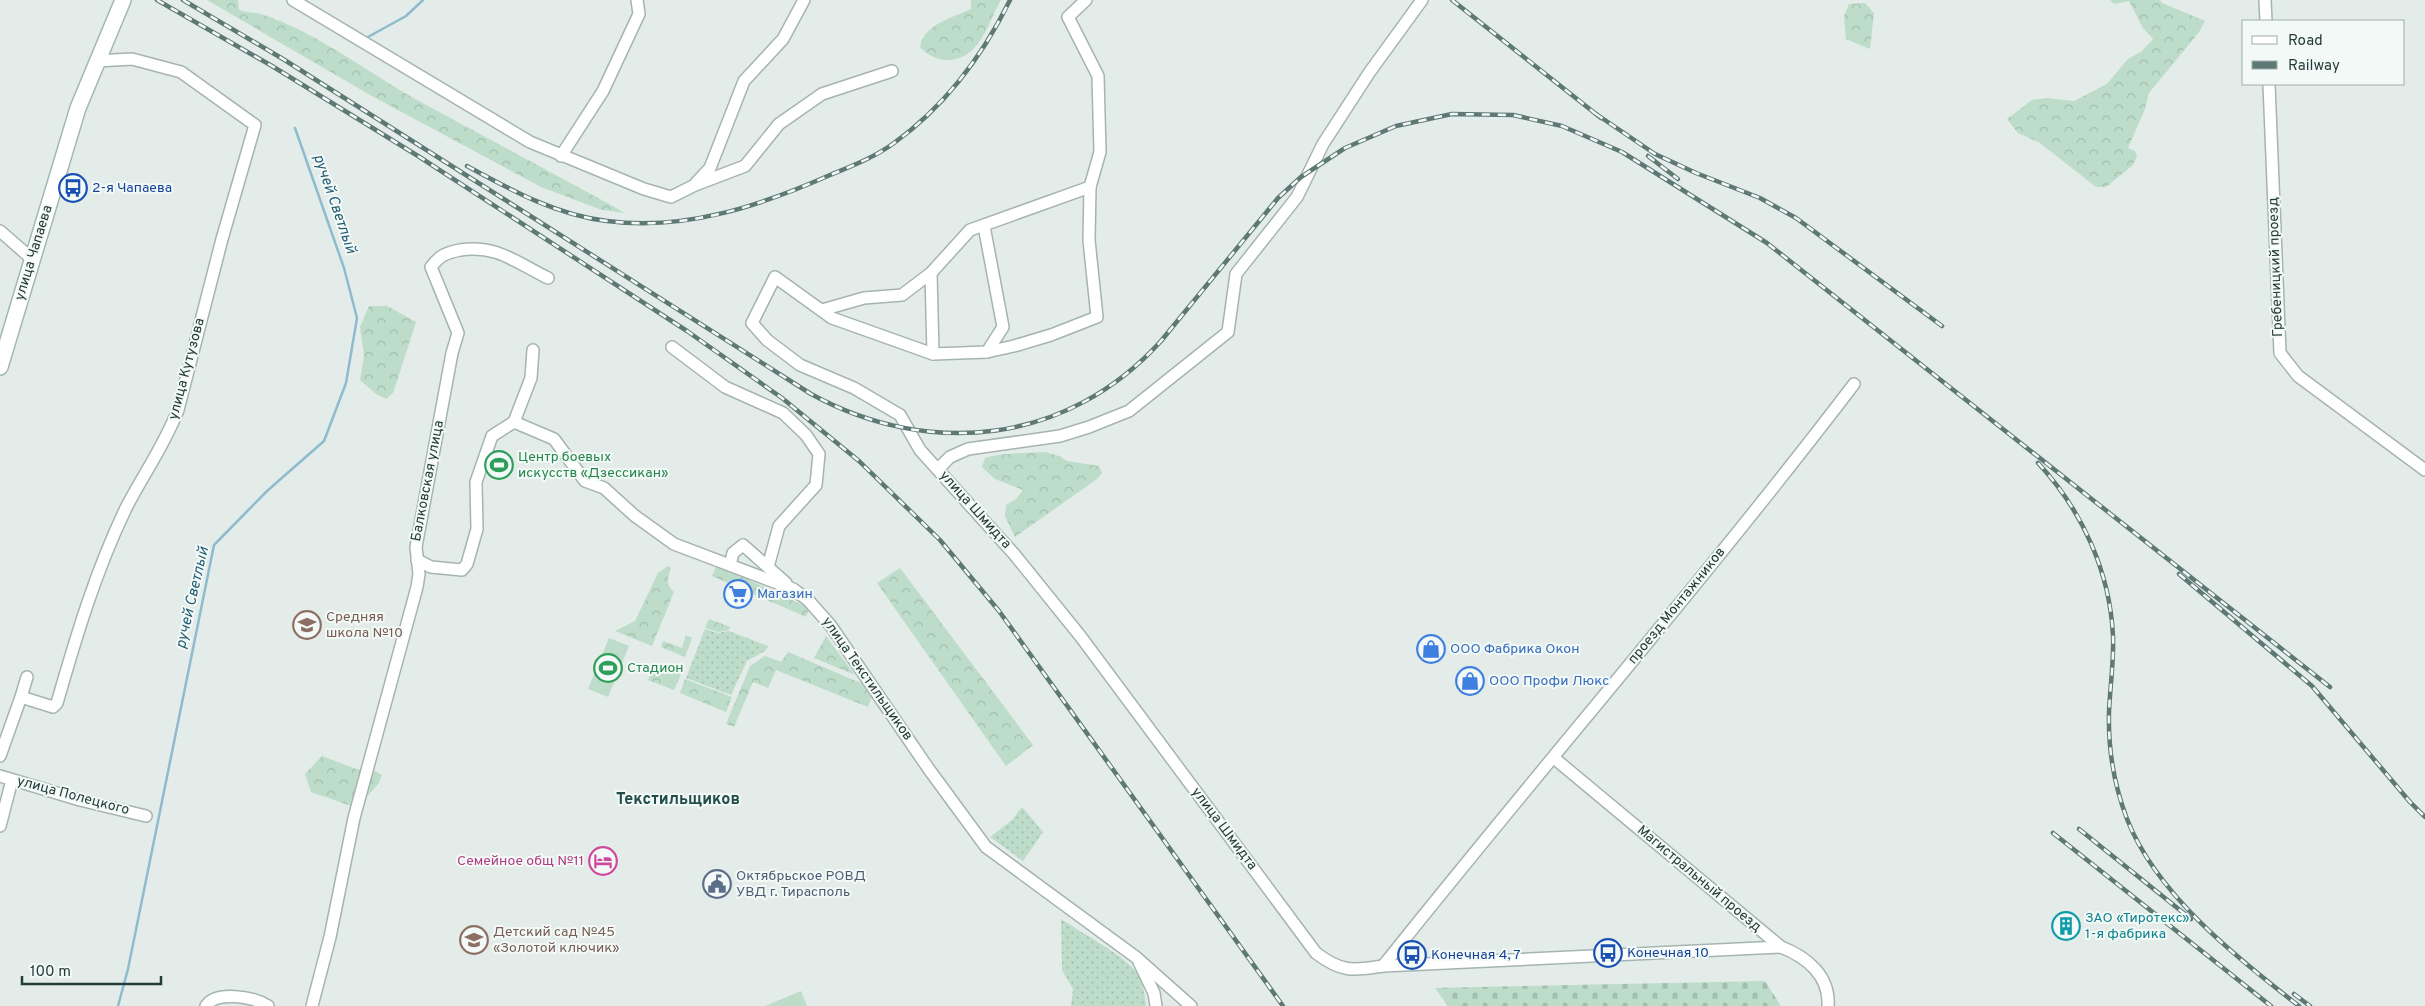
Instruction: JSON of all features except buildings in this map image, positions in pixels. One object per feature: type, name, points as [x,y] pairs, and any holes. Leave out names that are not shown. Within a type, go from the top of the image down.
[{"type":"street","name":"улица Чапаева","points":[[0,367],[78,108],[96,60],[123,0]]},
{"type":"street","points":[[293,0],[530,142],[644,189],[671,196],[694,185],[745,166],[779,124],[822,94],[892,72]]},
{"type":"street","points":[[561,156],[603,91],[638,14],[637,0]]},
{"type":"street","points":[[694,185],[710,168],[744,81],[783,39],[804,0]]},
{"type":"street","name":"улица Шмидта","points":[[1086,0],[1068,17],[1098,76],[1100,152],[1090,187],[1089,240],[1097,317],[1051,335],[987,352],[933,354],[832,318],[775,277],[752,323],[776,348],[800,365],[841,382],[895,411],[905,422],[920,450],[1014,554],[1081,638],[1316,953],[1332,965],[1345,970],[1382,966],[1781,947]]},
{"type":"street","points":[[938,469],[950,457],[968,449],[1060,436],[1088,428],[1129,411],[1228,332],[1236,274],[1297,197],[1323,144],[1369,73],[1422,0]]},
{"type":"street","points":[[2265,0],[2266,20]]},
{"type":"street","name":"улица Кутузова","points":[[21,697],[52,707],[57,702],[84,614],[116,532],[127,507],[169,433],[178,410],[222,239],[255,124],[181,72],[132,59],[96,60]]},
{"type":"street","name":"Гребеницкий проезд","points":[[2269,85],[2280,353],[2298,376],[2425,470]]},
{"type":"street","points":[[822,310],[864,298],[902,295],[931,273],[970,230],[1090,187]]},
{"type":"street","points":[[984,226],[1002,327],[987,352]]},
{"type":"street","points":[[0,231],[32,258]]},
{"type":"street","name":"Балковская улица","points":[[312,1006],[330,937],[345,854],[417,587],[419,574],[416,546],[458,333],[431,267],[439,256],[446,252],[485,248],[507,256],[548,278]]},
{"type":"street","points":[[931,273],[933,354]]},
{"type":"street","points":[[672,347],[726,386],[783,413],[806,434],[819,454],[816,485],[779,526],[768,567]]},
{"type":"street","points":[[417,560],[431,567],[462,570],[467,564],[477,528],[476,482],[492,436],[514,422],[531,378],[533,350]]},
{"type":"street","name":"проезд Монтажников","points":[[1382,966],[1478,847],[1554,758],[1854,384]]},
{"type":"street","name":"улица Текстильщиков","points":[[514,422],[554,439],[585,481],[604,488],[635,516],[674,544],[793,589],[808,600],[831,626],[928,768],[986,847],[1137,958],[1191,1006]]},
{"type":"street","points":[[730,565],[733,553],[743,545],[793,589]]},
{"type":"street","points":[[0,756],[27,677]]},
{"type":"street","name":"Магистральный проезд","points":[[1554,758],[1781,947],[1798,955],[1820,974],[1827,988],[1828,1006]]},
{"type":"street","name":"улица Полецкого","points":[[0,776],[80,800],[146,816]]},
{"type":"street","points":[[0,826],[12,780]]},
{"type":"street","points":[[1137,958],[1154,993],[1156,1006]]},
{"type":"street","points":[[206,1006],[216,998],[228,997],[251,1000],[268,1006]]},
{"type":"green space","points":[[207,0],[238,0],[239,10],[261,14],[282,22],[323,42],[399,90],[625,213],[602,210],[541,187],[370,95]]},
{"type":"green space","points":[[971,0],[1001,0],[977,45],[964,56],[957,59],[941,59],[926,53],[920,47],[927,33],[940,23],[971,9]]},
{"type":"green space","points":[[2110,0],[2160,0],[2162,3],[2205,21],[2199,32],[2149,93],[2145,109],[2128,148],[2135,151],[2137,156],[2133,165],[2106,187],[2096,187],[2040,143],[2018,133],[2007,119],[2032,100],[2046,98],[2074,101],[2107,84],[2128,59],[2141,52],[2153,39],[2143,28],[2129,1],[2114,4]]},
{"type":"green space","points":[[1865,3],[1874,13],[1870,49],[1846,39],[1844,16],[1849,4]]},
{"type":"green space","points":[[369,306],[387,306],[416,322],[393,393],[386,399],[376,394],[360,380],[364,356],[360,327]]},
{"type":"green space","points":[[1045,452],[1059,456],[1067,461],[1099,466],[1102,473],[1097,479],[1015,537],[1005,516],[1006,505],[1016,499],[1023,490],[995,479],[982,467],[985,458],[1006,454]]},
{"type":"green space","points":[[717,565],[809,608],[806,617],[712,576]]},
{"type":"green space","points":[[668,566],[671,568],[668,584],[674,592],[652,646],[615,631],[635,621],[658,573]]},
{"type":"green space","points":[[900,568],[1033,745],[1006,766],[877,583]]},
{"type":"green space","points":[[709,619],[730,627],[729,630],[718,632],[705,628]]},
{"type":"green space","points":[[705,629],[717,633],[729,631],[768,646],[765,651],[747,661],[731,695],[686,678]]},
{"type":"green space","points":[[686,635],[692,638],[685,657],[661,647],[663,641],[682,648]]},
{"type":"green space","points":[[826,636],[855,675],[814,658]]},
{"type":"green space","name":"Стадион","points":[[609,638],[629,646],[608,697],[588,689]]},
{"type":"green space","points":[[788,652],[875,689],[868,707],[776,670],[768,688],[753,682],[734,727],[726,724],[750,666],[765,656],[781,662]]},
{"type":"green space","points":[[655,663],[681,674],[674,690],[648,680]]},
{"type":"green space","points":[[685,679],[732,697],[726,712],[680,693]]},
{"type":"green space","points":[[322,756],[359,770],[375,771],[382,775],[379,783],[357,808],[311,792],[305,774]]},
{"type":"green space","points":[[1022,807],[1043,832],[1023,861],[990,837],[1012,820]]},
{"type":"green space","points":[[1061,919],[1112,951],[1131,966],[1141,981],[1146,1006],[1071,1006],[1073,989],[1062,970]]},
{"type":"green space","points":[[1765,981],[1781,1006],[1448,1006],[1435,988]]},
{"type":"green space","points":[[801,991],[807,1006],[765,1006]]},
{"type":"waterway","name":"ручей Светлый","points":[[368,37],[406,16],[423,0]]},
{"type":"waterway","name":"ручей Светлый","points":[[118,1006],[128,969],[214,545],[267,491],[324,441],[346,383],[357,318],[344,268],[295,128]]},
{"type":"railway","points":[[157,0],[272,66],[418,156],[687,331],[782,398],[859,461],[940,540],[999,611],[1283,1006]]},
{"type":"railway","points":[[183,0],[283,59],[811,394],[856,415],[903,428],[950,433],[996,430],[1041,420],[1084,402],[1124,376],[1161,341],[1278,198],[1301,177],[1345,148],[1396,126],[1452,114],[1513,115],[1562,126],[1622,152],[1767,243],[2330,687]]},
{"type":"railway","points":[[467,166],[534,200],[570,213],[607,221],[665,222],[693,219],[749,206],[777,197],[863,161],[887,148],[912,129],[961,79],[988,40],[1010,0]]},
{"type":"railway","points":[[1452,0],[1601,118]]},
{"type":"railway","points":[[1596,114],[1655,154],[1696,173],[1760,198],[1796,218],[1942,326]]},
{"type":"railway","points":[[1648,156],[1678,179]]},
{"type":"railway","points":[[2038,463],[2068,501],[2091,543],[2100,566],[2111,612],[2113,636],[2109,712],[2111,753],[2115,780],[2122,806],[2140,847],[2157,873],[2201,923],[2225,946],[2299,1006]]},
{"type":"railway","points":[[2179,574],[2312,686],[2410,802],[2425,817]]},
{"type":"railway","points":[[2079,829],[2191,919]]},
{"type":"railway","points":[[2053,833],[2271,1006]]},
{"type":"railway","points":[[2294,994],[2310,1006]]},
{"type":"place","name":"2-я Чапаева","points":[[73,188]]},
{"type":"place","name":"Центр боевых искусств «Дзессикан»","points":[[499,465]]},
{"type":"place","name":"Магазин","points":[[738,594]]},
{"type":"place","name":"Средняя школа №10","points":[[307,625]]},
{"type":"place","name":"ООО Фабрика Окон","points":[[1431,649]]},
{"type":"place","name":"Стадион","points":[[608,668]]},
{"type":"place","name":"ООО Профи Люкс","points":[[1470,681]]},
{"type":"place","name":"Семейное общ №11","points":[[603,861]]},
{"type":"place","name":"Октябрьское РОВД УВД г. Тирасполь","points":[[717,884]]},
{"type":"place","name":"ЗАО «Тиротекс» 1-я фабрика","points":[[2066,926]]},
{"type":"place","name":"Детский сад №45 «Золотой ключик»","points":[[474,940]]},
{"type":"place","name":"Конечная 10","points":[[1608,953]]},
{"type":"place","name":"Конечная 4, 7","points":[[1412,955]]},
{"type":"district","name":"Текстильщиков","points":[[678,800]]}]
